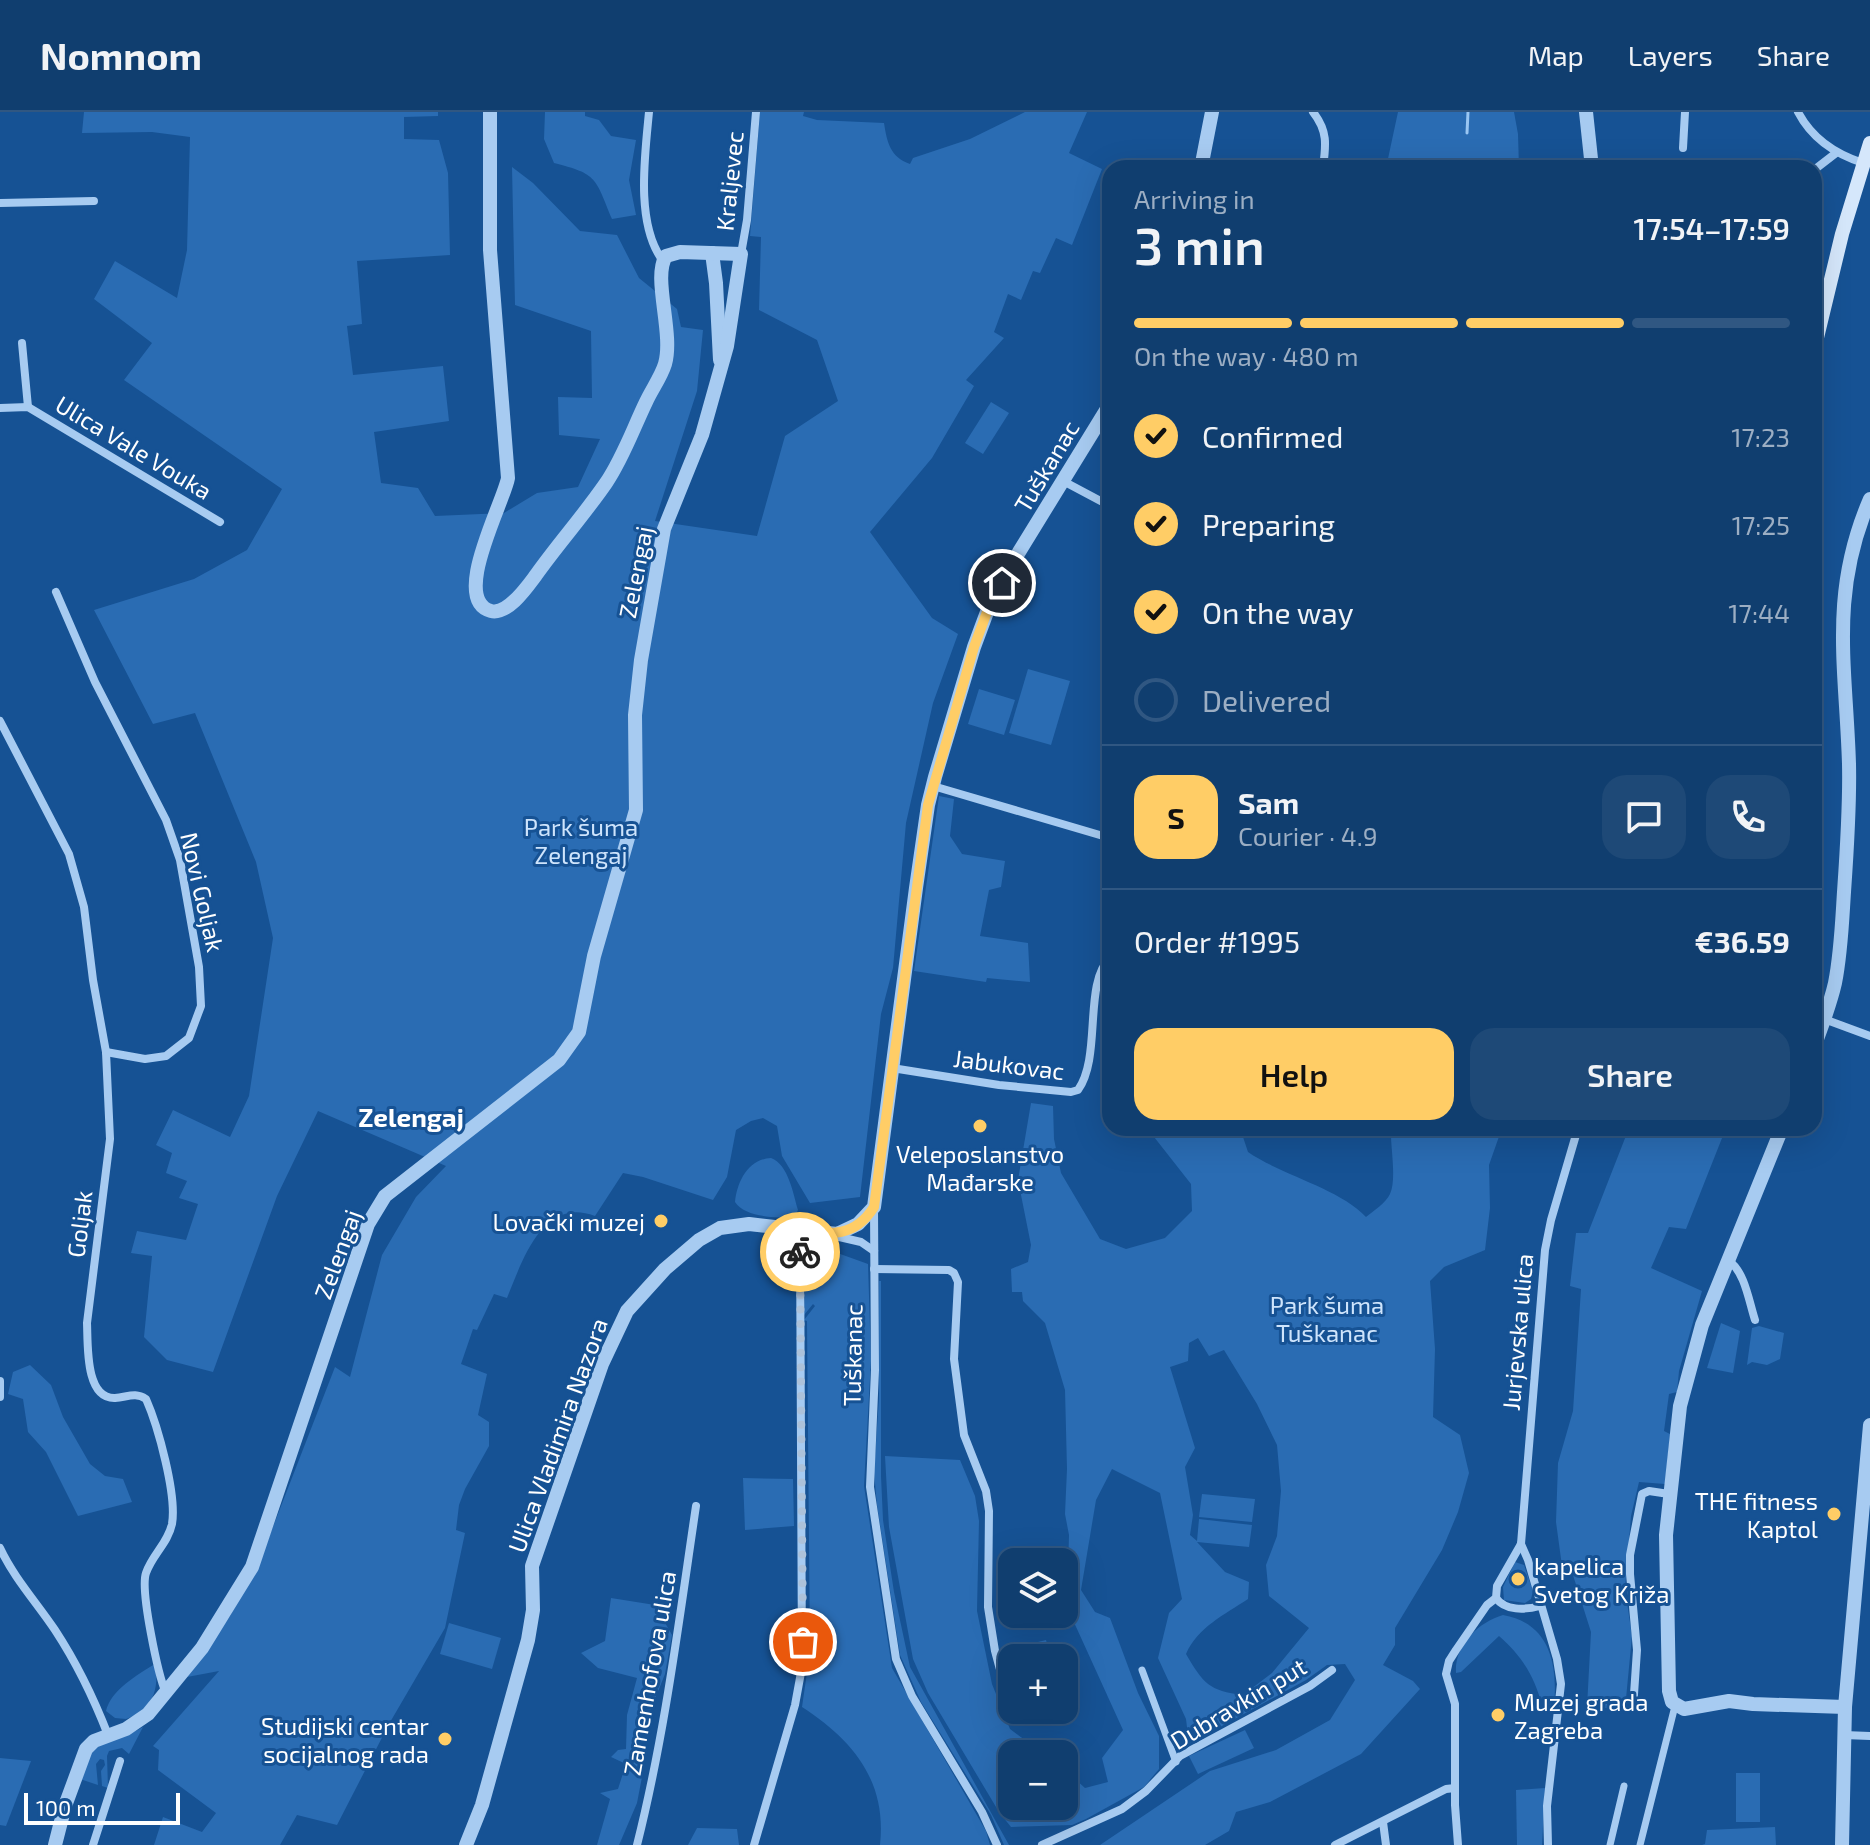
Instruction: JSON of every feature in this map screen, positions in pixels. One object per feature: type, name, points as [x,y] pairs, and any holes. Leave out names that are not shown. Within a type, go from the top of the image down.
[{"type":"main road","points":[[1822,319],[1870,143]]},
{"type":"street","points":[[490,112],[490,250],[508,478],[506,491],[480,553],[476,585],[481,605],[487,610],[495,612],[503,609],[526,588],[607,482],[619,461],[665,364],[668,322],[661,274],[666,256],[680,252],[741,254]]},
{"type":"street","points":[[649,112],[643,178],[649,230],[663,261]]},
{"type":"street","name":"Kraljevec","points":[[741,254],[756,112]]},
{"type":"street","points":[[1203,160],[1212,112]]},
{"type":"street","points":[[1313,112],[1322,124],[1327,139],[1324,160]]},
{"type":"street","points":[[1586,112],[1591,160]]},
{"type":"street","points":[[1683,148],[1685,112]]},
{"type":"street","points":[[1798,112],[1817,138],[1836,153],[1863,163]]},
{"type":"street","points":[[1822,164],[1836,153]]},
{"type":"street","points":[[0,203],[94,201]]},
{"type":"street","points":[[712,253],[721,368]]},
{"type":"street","name":"Zelengaj","points":[[55,1845],[83,1756],[90,1744],[143,1719],[202,1648],[252,1567],[368,1224],[385,1196],[559,1060],[579,1032],[594,956],[636,810],[635,715],[641,660],[664,529],[702,435],[721,368],[741,254]]},
{"type":"street","name":"Ulica Vale Vouka","points":[[22,343],[28,407]]},
{"type":"street","name":"Ulica Vale Vouka","points":[[0,408],[28,407],[220,522]]},
{"type":"street","name":"Tuškanac","points":[[997,1845],[982,1812],[912,1696],[896,1659],[870,1487],[875,1370],[874,1207],[933,786],[987,612],[1102,417]]},
{"type":"street","points":[[1063,481],[1102,502]]},
{"type":"street","points":[[1822,1025],[1840,953],[1848,823],[1849,765],[1841,636],[1844,588],[1853,547],[1870,499]]},
{"type":"street","name":"Novi Goljak","points":[[56,592],[95,682],[166,820],[180,860],[199,967],[201,1006],[189,1038],[166,1056],[145,1059],[106,1052]]},
{"type":"street","name":"Goljak","points":[[0,721],[69,854],[84,907],[106,1052],[110,1139],[87,1323],[88,1350],[94,1387],[99,1394],[116,1398],[135,1394],[146,1399],[167,1473],[172,1497],[171,1528],[146,1571],[143,1590],[166,1693]]},
{"type":"street","points":[[933,786],[1102,836]]},
{"type":"street","name":"Jabukovac","points":[[892,1068],[999,1085],[1071,1092],[1078,1090],[1087,1075],[1102,971]]},
{"type":"street","points":[[1824,1019],[1870,1036]]},
{"type":"street","name":"Jurjevska ulica","points":[[1521,1544],[1545,1250],[1576,1136]]},
{"type":"street","points":[[1640,1845],[1675,1706],[1669,1685],[1666,1535],[1682,1394],[1694,1345],[1779,1136]]},
{"type":"street","points":[[826,1235],[849,1230],[874,1207]]},
{"type":"street","name":"Ulica Vladimira Nazora","points":[[466,1845],[482,1805],[528,1640],[533,1610],[532,1566],[602,1364],[627,1311],[665,1269],[699,1240],[720,1228],[749,1224],[800,1231],[861,1242],[874,1251]]},
{"type":"street","points":[[754,1845],[795,1705],[802,1667],[800,1231]]},
{"type":"street","points":[[1729,1261],[1741,1277],[1755,1320]]},
{"type":"street","points":[[874,1269],[949,1270],[958,1282],[954,1359],[964,1435],[986,1491],[989,1511],[988,1607],[998,1662]]},
{"type":"street","points":[[0,1381],[0,1397]]},
{"type":"street","points":[[1842,1845],[1845,1707],[1870,1425]]},
{"type":"street","points":[[1633,1709],[1637,1650],[1630,1595],[1630,1555],[1642,1494],[1649,1491],[1669,1494]]},
{"type":"street","name":"Zamenhofova ulica","points":[[637,1845],[664,1720],[696,1506]]},
{"type":"street","points":[[1521,1544],[1497,1586],[1496,1598],[1500,1603],[1521,1609],[1540,1606]]},
{"type":"street","points":[[1521,1544],[1560,1669],[1561,1684],[1547,1806],[1548,1845]]},
{"type":"street","points":[[0,1548],[12,1571],[58,1635],[93,1699],[108,1735]]},
{"type":"street","points":[[1458,1845],[1455,1704],[1446,1674],[1449,1661],[1487,1605],[1496,1598]]},
{"type":"street","points":[[1142,1670],[1176,1762]]},
{"type":"street","name":"Dubravkin put","points":[[1042,1845],[1122,1809],[1201,1743],[1310,1686],[1332,1670]]},
{"type":"street","points":[[1675,1706],[1689,1709],[1729,1701],[1845,1707]]},
{"type":"street","points":[[1844,1735],[1870,1736]]},
{"type":"street","points":[[93,1845],[120,1761]]},
{"type":"street","points":[[1610,1845],[1624,1786]]},
{"type":"street","points":[[1335,1845],[1446,1789],[1455,1788]]},
{"type":"street","points":[[1383,1822],[1386,1845]]},
{"type":"green space","name":"Park šuma Zelengaj","points":[[84,112],[438,112],[438,116],[404,117],[404,139],[439,140],[448,173],[450,255],[357,261],[362,324],[347,326],[353,375],[443,366],[449,421],[374,432],[381,483],[418,488],[435,516],[504,513],[537,493],[578,487],[600,439],[559,435],[558,397],[592,398],[591,331],[515,305],[512,167],[533,183],[580,231],[617,235],[639,278],[677,309],[681,327],[703,330],[697,391],[655,521],[757,536],[785,436],[838,401],[817,340],[759,310],[761,237],[750,236],[760,112],[804,112],[803,116],[817,120],[884,123],[891,148],[910,164],[913,158],[970,139],[1025,112],[1087,112],[1069,153],[1102,169],[1072,245],[1056,238],[1040,273],[1033,271],[1021,300],[1008,294],[994,332],[1004,338],[966,380],[974,386],[932,458],[870,532],[932,618],[958,634],[933,703],[906,823],[893,968],[881,1014],[860,1197],[810,1203],[782,1156],[777,1126],[763,1118],[736,1130],[727,1177],[713,1200],[623,1173],[595,1216],[577,1212],[561,1215],[537,1236],[527,1251],[507,1298],[494,1294],[477,1330],[473,1329],[461,1364],[487,1374],[478,1415],[489,1422],[489,1446],[459,1505],[456,1530],[465,1533],[445,1628],[389,1724],[337,1825],[297,1815],[280,1845],[154,1845],[163,1817],[202,1832],[216,1813],[158,1770],[159,1750],[153,1746],[219,1671],[187,1677],[230,1616],[257,1568],[335,1367],[350,1377],[382,1255],[416,1197],[446,1166],[318,1111],[277,1196],[213,1372],[167,1360],[144,1337],[152,1256],[131,1253],[137,1231],[186,1240],[198,1204],[179,1198],[187,1181],[166,1173],[172,1153],[156,1145],[173,1110],[230,1137],[249,1096],[273,938],[256,862],[195,713],[153,724],[94,610],[194,579],[247,550],[282,489],[124,380],[152,343],[94,299],[115,261],[177,298],[187,250],[190,137],[152,132],[82,133]]},
{"type":"green space","points":[[545,112],[585,112],[585,116],[599,120],[611,136],[636,140],[629,180],[636,215],[612,219],[593,180],[579,171],[554,163],[544,139]]},
{"type":"green space","points":[[1398,112],[1514,112],[1519,160],[1388,160]]},
{"type":"green space","points":[[1663,158],[1714,160],[1652,160]]},
{"type":"green space","points":[[991,402],[1009,413],[983,454],[965,443]]},
{"type":"green space","points":[[1028,669],[1070,681],[1051,745],[1009,733]]},
{"type":"green space","points":[[979,689],[1015,700],[1004,735],[968,724]]},
{"type":"green space","points":[[939,796],[954,799],[950,836],[962,854],[1005,861],[1001,887],[989,890],[980,936],[1028,943],[1030,982],[987,978],[986,982],[914,971]]},
{"type":"green space","name":"Park šuma Tuškanac","points":[[1031,1103],[1053,1106],[1054,1139],[1061,1173],[1100,1239],[1126,1249],[1165,1238],[1192,1211],[1191,1184],[1153,1136],[1243,1136],[1248,1152],[1341,1198],[1366,1217],[1390,1194],[1393,1171],[1391,1136],[1499,1136],[1489,1165],[1490,1208],[1485,1250],[1444,1267],[1430,1281],[1435,1349],[1433,1417],[1460,1435],[1469,1473],[1458,1512],[1442,1550],[1395,1628],[1395,1645],[1383,1665],[1413,1681],[1420,1689],[1361,1754],[1270,1802],[1236,1812],[1229,1831],[1205,1845],[1100,1845],[1210,1771],[1276,1750],[1330,1720],[1355,1680],[1345,1664],[1327,1665],[1306,1680],[1189,1744],[1186,1719],[1158,1658],[1169,1613],[1182,1599],[1160,1493],[1112,1469],[1096,1500],[1081,1590],[1095,1612],[1110,1618],[1138,1693],[1159,1736],[1159,1769],[1144,1787],[1072,1825],[1011,1827],[1005,1820],[1078,1820],[1078,1782],[1085,1788],[1108,1782],[1102,1758],[1123,1730],[1077,1628],[1078,1548],[1069,1548],[1065,1514],[1065,1390],[1045,1323],[1023,1301],[1022,1292],[1012,1292],[1011,1269],[1028,1262],[1031,1245],[1018,1180]],"holes":[[[1198,1338],[1209,1356],[1224,1350],[1257,1404],[1277,1445],[1281,1491],[1277,1536],[1266,1565],[1269,1596],[1309,1628],[1272,1673],[1243,1695],[1222,1691],[1208,1684],[1186,1654],[1197,1636],[1248,1599],[1249,1582],[1225,1572],[1197,1542],[1249,1547],[1252,1525],[1199,1519],[1197,1541],[1190,1535],[1193,1515],[1185,1467],[1195,1448],[1170,1367],[1188,1361],[1189,1343]]]},
{"type":"green space","points":[[1626,1136],[1723,1136],[1686,1229],[1669,1227],[1651,1268],[1702,1291],[1679,1371],[1677,1392],[1669,1394],[1664,1431],[1670,1434],[1665,1484],[1639,1482],[1631,1516],[1625,1589],[1632,1636],[1625,1709],[1587,1707],[1591,1632],[1572,1572],[1562,1566],[1556,1522],[1558,1463],[1573,1411],[1581,1289],[1570,1286],[1576,1233],[1588,1233]]},
{"type":"green space","points":[[771,1158],[782,1167],[789,1181],[798,1210],[794,1218],[753,1214],[735,1202],[745,1173],[756,1162]]},
{"type":"green space","points":[[807,1242],[868,1264],[871,1360],[864,1486],[892,1668],[986,1831],[990,1845],[880,1845],[878,1801],[863,1764],[837,1733],[802,1707],[810,1652],[807,1321],[804,1320],[815,1306],[813,1304],[804,1315]]},
{"type":"green space","points":[[879,1281],[883,1520],[910,1667],[1009,1845],[1004,1845],[991,1815],[921,1702],[900,1655],[874,1472],[879,1398]]},
{"type":"green space","points":[[1721,1323],[1740,1331],[1733,1373],[1707,1368]]},
{"type":"green space","points":[[1759,1326],[1784,1333],[1780,1359],[1767,1365],[1752,1362],[1747,1365],[1752,1328]]},
{"type":"green space","points":[[30,1365],[51,1385],[63,1417],[90,1464],[105,1476],[123,1479],[132,1502],[78,1516],[46,1452],[28,1432],[23,1399],[8,1394],[13,1372]]},
{"type":"green space","name":"Park šuma Tuškanac","points":[[885,1456],[960,1460],[975,1496],[979,1521],[977,1611],[998,1699],[998,1724],[1008,1724],[1025,1740],[998,1740],[998,1810],[928,1693],[913,1659],[889,1527]]},
{"type":"green space","points":[[743,1478],[793,1479],[794,1526],[745,1530]]},
{"type":"green space","points":[[1202,1494],[1255,1499],[1252,1522],[1199,1517]]},
{"type":"green space","points":[[1515,1562],[1524,1565],[1533,1591],[1531,1599],[1525,1603],[1504,1600],[1503,1587]]},
{"type":"green space","points":[[611,1598],[655,1605],[672,1635],[665,1674],[645,1724],[647,1751],[637,1803],[619,1845],[597,1845],[610,1799],[600,1793],[618,1789],[626,1764],[611,1757],[618,1750],[626,1749],[627,1715],[637,1678],[598,1668],[581,1653],[605,1641]]},
{"type":"green space","points":[[1503,1615],[1531,1627],[1548,1648],[1554,1676],[1554,1706],[1542,1705],[1526,1667],[1499,1636],[1461,1672],[1456,1673],[1459,1653],[1470,1636],[1485,1623]]},
{"type":"green space","points":[[449,1623],[501,1638],[492,1669],[440,1654]]},
{"type":"green space","points":[[155,1664],[155,1690],[142,1711],[126,1719],[115,1718],[106,1711],[119,1690]]},
{"type":"green space","points":[[143,1727],[129,1754],[122,1748],[109,1751],[108,1788],[102,1786],[104,1760],[100,1759],[96,1764],[98,1785],[80,1779],[89,1757],[100,1744]]},
{"type":"green space","points":[[1245,1730],[1254,1748],[1198,1774],[1189,1756]]},
{"type":"green space","points":[[0,1758],[31,1761],[6,1826],[0,1825]]},
{"type":"green space","points":[[1736,1773],[1760,1773],[1760,1822],[1736,1822]]},
{"type":"green space","points":[[1545,1788],[1542,1845],[1517,1845],[1516,1790]]},
{"type":"green space","points":[[1775,1827],[1776,1845],[1702,1845],[1705,1844],[1707,1830]]},
{"type":"green space","points":[[697,1828],[737,1829],[739,1845],[688,1845]]},
{"type":"waterway","name":"Tuškanac","points":[[1467,133],[1468,112]]},
{"type":"way so far","points":[[800,1252],[803,1642]]},
{"type":"place","name":"Veleposlanstvo Mađarske","points":[[980,1126]]},
{"type":"place","name":"Lovački muzej","points":[[661,1221]]},
{"type":"place","name":"THE fitness Kaptol","points":[[1834,1514]]},
{"type":"place","name":"kapelica Svetog Križa","points":[[1518,1579]]},
{"type":"place","name":"Muzej grada Zagreba","points":[[1498,1715]]},
{"type":"place","name":"Studijski centar socijalnog rada","points":[[445,1739]]},
{"type":"district","name":"Zelengaj","points":[[411,1116]]},
{"type":"route","points":[[800,1252],[800,1231],[837,1234],[858,1224],[874,1207],[928,805],[974,647],[1002,583]]}]
